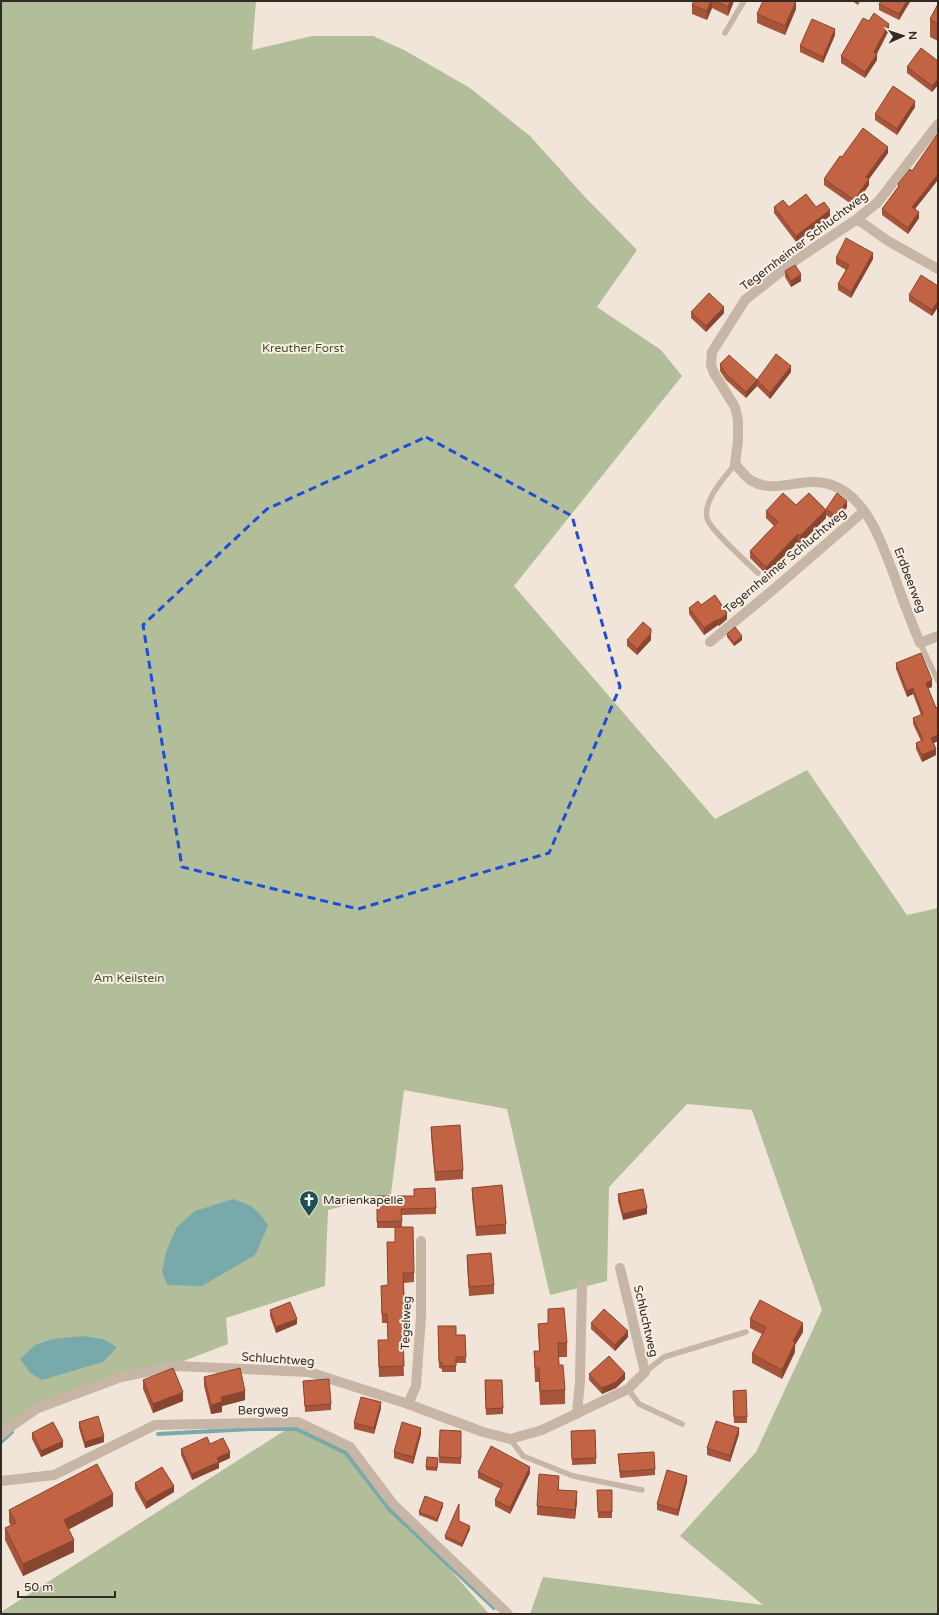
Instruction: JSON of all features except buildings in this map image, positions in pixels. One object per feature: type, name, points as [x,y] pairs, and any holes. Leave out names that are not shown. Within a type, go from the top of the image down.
[{"type":"street","name":"Tegernheimer Schluchtweg","points":[[710,642],[774,590],[864,511],[856,500],[840,488],[826,483],[812,482],[785,486],[766,486],[752,481],[735,464],[738,441],[738,420],[735,407],[714,373],[711,365],[712,352],[746,300],[794,262],[857,219],[878,202],[938,124]]},
{"type":"street","points":[[857,219],[888,241],[938,269]]},
{"type":"street","name":"Erdbeerweg","points":[[864,511],[875,528],[920,643]]},
{"type":"street","points":[[920,643],[938,636]]},
{"type":"street","name":"Tegelweg","points":[[408,1404],[416,1386],[421,1316],[421,1241]]},
{"type":"street","name":"Schluchtweg","points":[[1,1435],[38,1408],[121,1377],[176,1366],[310,1372],[408,1404],[483,1432],[510,1439],[542,1430],[628,1389],[645,1372],[620,1268]]},
{"type":"street","points":[[576,1414],[580,1381],[582,1283]]},
{"type":"street","name":"Bergweg","points":[[1,1481],[54,1475],[155,1425],[298,1422],[350,1447],[393,1504],[508,1614]]},
{"type":"lane","points":[[725,33],[744,1]]},
{"type":"lane","points":[[735,464],[717,487],[708,504],[707,519],[716,531],[758,573]]},
{"type":"lane","points":[[920,643],[938,681]]},
{"type":"lane","points":[[645,1372],[664,1357],[746,1332]]},
{"type":"lane","points":[[628,1389],[639,1404],[682,1424]]},
{"type":"lane","points":[[510,1439],[523,1456],[573,1476],[642,1490]]},
{"type":"highlighted area","points":[[426,437],[572,516],[620,687],[549,853],[358,909],[182,867],[143,625],[267,509]]},
{"type":"green space","name":"Kreuther Forst","points":[[1,1],[256,1],[252,50],[312,36],[373,36],[404,50],[470,88],[530,136],[585,197],[637,250],[597,307],[661,350],[682,376],[514,586],[715,819],[807,770],[907,915],[938,908],[938,1614],[530,1614],[543,1577],[763,1605],[680,1536],[756,1452],[822,1310],[752,1110],[687,1104],[609,1187],[607,1281],[550,1295],[507,1109],[404,1090],[391,1194],[328,1210],[325,1286],[226,1318],[228,1344],[176,1364],[38,1408],[1,1435]]},
{"type":"green space","points":[[298,1422],[350,1447],[393,1504],[489,1614],[1,1614],[1,1612]]},
{"type":"water","points":[[233,1199],[254,1208],[261,1215],[268,1226],[255,1255],[202,1286],[167,1285],[162,1272],[166,1252],[177,1227],[195,1211]]},
{"type":"water","points":[[82,1336],[103,1339],[117,1347],[103,1362],[42,1380],[30,1373],[20,1359],[35,1345],[53,1339]]},
{"type":"waterway","points":[[158,1434],[252,1429],[296,1429],[346,1453],[389,1509],[494,1608]]},
{"type":"waterway","points":[[1,1442],[12,1432]]},
{"type":"place","name":"Marienkapelle","points":[[309,1217]]},
{"type":"park label","name":"Am Keilstein","points":[[129,978]]}]
